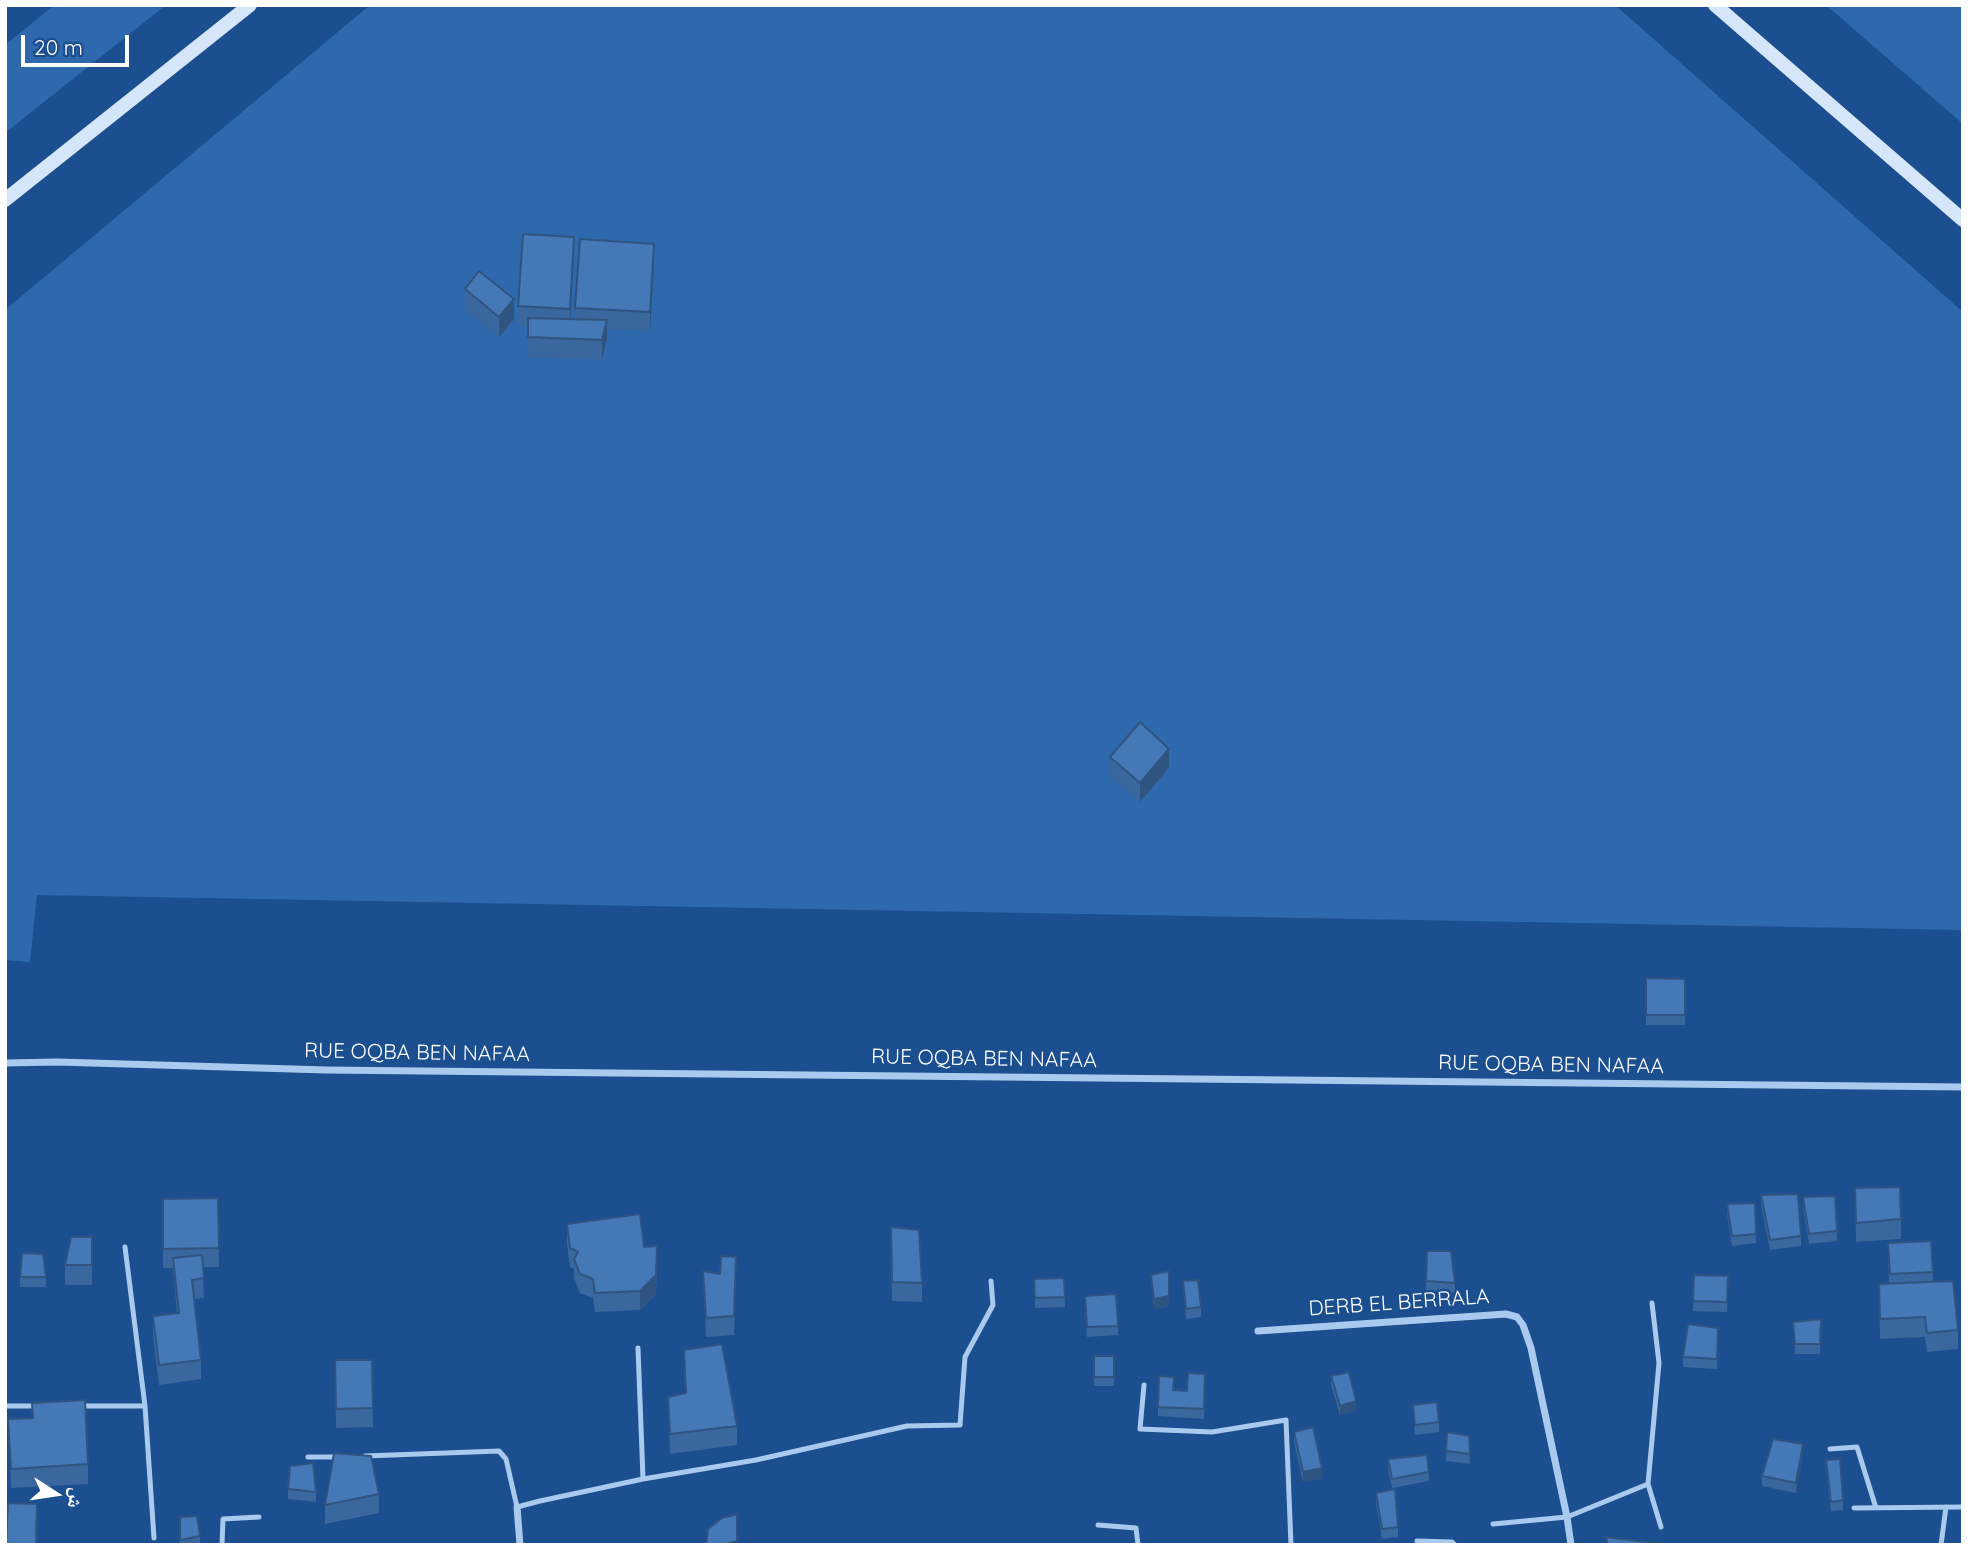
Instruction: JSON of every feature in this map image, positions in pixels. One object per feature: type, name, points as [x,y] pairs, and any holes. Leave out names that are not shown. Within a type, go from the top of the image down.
[{"type":"main road","points":[[5,200],[250,5]]},
{"type":"main road","points":[[1715,5],[1963,220]]},
{"type":"street","name":"RUE OQBA BEN NAFAA","points":[[5,1063],[58,1062],[340,1070],[1963,1087]]},
{"type":"street","name":"DERB EL BERRALA","points":[[1258,1331],[1493,1314],[1517,1317],[1531,1348],[1571,1545]]},
{"type":"street","points":[[517,1507],[520,1545]]},
{"type":"lane","points":[[125,1247],[145,1406],[154,1538]]},
{"type":"lane","points":[[361,1457],[499,1451],[506,1459],[517,1507],[643,1479],[756,1460],[907,1426],[960,1425],[965,1357],[993,1305],[990,1281]]},
{"type":"lane","points":[[1652,1303],[1659,1363],[1648,1484],[1661,1527]]},
{"type":"lane","points":[[638,1348],[643,1479]]},
{"type":"lane","points":[[1143,1385],[1140,1429],[1212,1432],[1286,1420],[1291,1545]]},
{"type":"lane","points":[[5,1406],[47,1406]]},
{"type":"lane","points":[[75,1406],[145,1406]]},
{"type":"lane","points":[[1830,1449],[1857,1447],[1876,1508]]},
{"type":"lane","points":[[308,1457],[347,1457]]},
{"type":"lane","points":[[1493,1524],[1567,1517],[1648,1484]]},
{"type":"lane","points":[[1941,1545],[1946,1507]]},
{"type":"lane","points":[[1854,1508],[1963,1507]]},
{"type":"lane","points":[[222,1545],[223,1519],[259,1517]]},
{"type":"lane","points":[[1098,1525],[1136,1528],[1138,1545]]},
{"type":"lane","points":[[1417,1541],[1452,1542],[1455,1545]]},
{"type":"shaded area","points":[[54,5],[166,5],[5,133],[5,45]]},
{"type":"shaded area","points":[[370,5],[1615,5],[1963,312],[1963,930],[37,895],[30,962],[5,960],[5,310]]},
{"type":"shaded area","points":[[1826,5],[1963,5],[1963,124]]},
{"type":"building","points":[[523,234],[574,237],[570,309],[518,306]]},
{"type":"building","points":[[580,239],[654,244],[650,312],[575,308]]},
{"type":"building","points":[[479,271],[514,299],[499,317],[465,289]]},
{"type":"building","points":[[528,318],[607,320],[602,340],[528,337]]},
{"type":"building","points":[[1140,722],[1169,749],[1140,783],[1110,757]]},
{"type":"building","points":[[1646,978],[1685,979],[1685,1015],[1646,1015]]},
{"type":"building","points":[[1900,1187],[1901,1219],[1856,1223],[1855,1188]]},
{"type":"building","points":[[1798,1194],[1801,1236],[1770,1240],[1761,1195]]},
{"type":"building","points":[[1835,1196],[1837,1231],[1809,1234],[1803,1197]]},
{"type":"building","points":[[218,1198],[219,1248],[163,1249],[163,1199]]},
{"type":"building","points":[[1755,1203],[1756,1234],[1732,1236],[1727,1204]]},
{"type":"building","points":[[640,1214],[644,1247],[657,1246],[656,1275],[640,1291],[595,1293],[593,1279],[580,1274],[574,1259],[578,1252],[570,1248],[567,1224]]},
{"type":"building","points":[[891,1227],[919,1230],[922,1283],[892,1282]]},
{"type":"building","points":[[71,1237],[92,1237],[92,1265],[65,1265]]},
{"type":"building","points":[[1931,1241],[1933,1272],[1890,1274],[1888,1243]]},
{"type":"building","points":[[1427,1251],[1451,1251],[1455,1283],[1426,1281]]},
{"type":"building","points":[[22,1253],[43,1254],[46,1277],[20,1277]]},
{"type":"building","points":[[202,1255],[204,1278],[192,1280],[201,1360],[159,1365],[153,1316],[179,1313],[173,1258]]},
{"type":"building","points":[[721,1256],[736,1257],[734,1316],[706,1318],[703,1271],[720,1274]]},
{"type":"building","points":[[1169,1271],[1169,1296],[1154,1299],[1151,1275]]},
{"type":"building","points":[[1694,1275],[1728,1276],[1727,1302],[1693,1301]]},
{"type":"building","points":[[1064,1278],[1065,1297],[1035,1298],[1034,1279]]},
{"type":"building","points":[[1198,1280],[1201,1307],[1186,1309],[1183,1281]]},
{"type":"building","points":[[1953,1281],[1958,1330],[1927,1333],[1925,1317],[1880,1319],[1879,1284]]},
{"type":"building","points":[[1116,1294],[1118,1326],[1087,1327],[1085,1296]]},
{"type":"building","points":[[1821,1319],[1820,1344],[1795,1344],[1793,1322]]},
{"type":"building","points":[[1688,1324],[1718,1328],[1717,1359],[1683,1357]]},
{"type":"building","points":[[722,1344],[737,1426],[670,1434],[668,1397],[686,1393],[684,1350]]},
{"type":"building","points":[[1094,1356],[1114,1356],[1114,1377],[1094,1377]]},
{"type":"building","points":[[335,1360],[372,1360],[373,1408],[336,1409]]},
{"type":"building","points":[[1349,1372],[1356,1401],[1340,1406],[1331,1376]]},
{"type":"building","points":[[1188,1373],[1205,1374],[1204,1409],[1158,1407],[1159,1376],[1174,1377],[1173,1390],[1187,1391]]},
{"type":"building","points":[[85,1400],[88,1464],[11,1469],[8,1419],[33,1418],[32,1403]]},
{"type":"building","points":[[1437,1402],[1439,1422],[1415,1425],[1413,1405]]},
{"type":"building","points":[[1313,1427],[1322,1468],[1303,1472],[1294,1432]]},
{"type":"building","points":[[1447,1432],[1469,1436],[1470,1454],[1446,1451]]},
{"type":"building","points":[[1773,1439],[1803,1444],[1796,1483],[1762,1476]]},
{"type":"building","points":[[334,1453],[371,1456],[379,1494],[325,1505]]},
{"type":"building","points":[[1427,1455],[1429,1472],[1392,1479],[1388,1459]]},
{"type":"building","points":[[1840,1459],[1843,1500],[1831,1502],[1826,1460]]},
{"type":"building","points":[[313,1463],[316,1492],[288,1489],[290,1466]]},
{"type":"building","points":[[1395,1489],[1398,1527],[1382,1529],[1376,1493]]},
{"type":"building","points":[[8,1503],[37,1504],[36,1545],[6,1545]]},
{"type":"building","points":[[737,1514],[737,1541],[723,1545],[706,1545],[708,1529],[722,1518]]},
{"type":"building","points":[[197,1516],[200,1536],[180,1540],[180,1517]]},
{"type":"building","points":[[1606,1537],[1669,1545],[1608,1545]]}]
